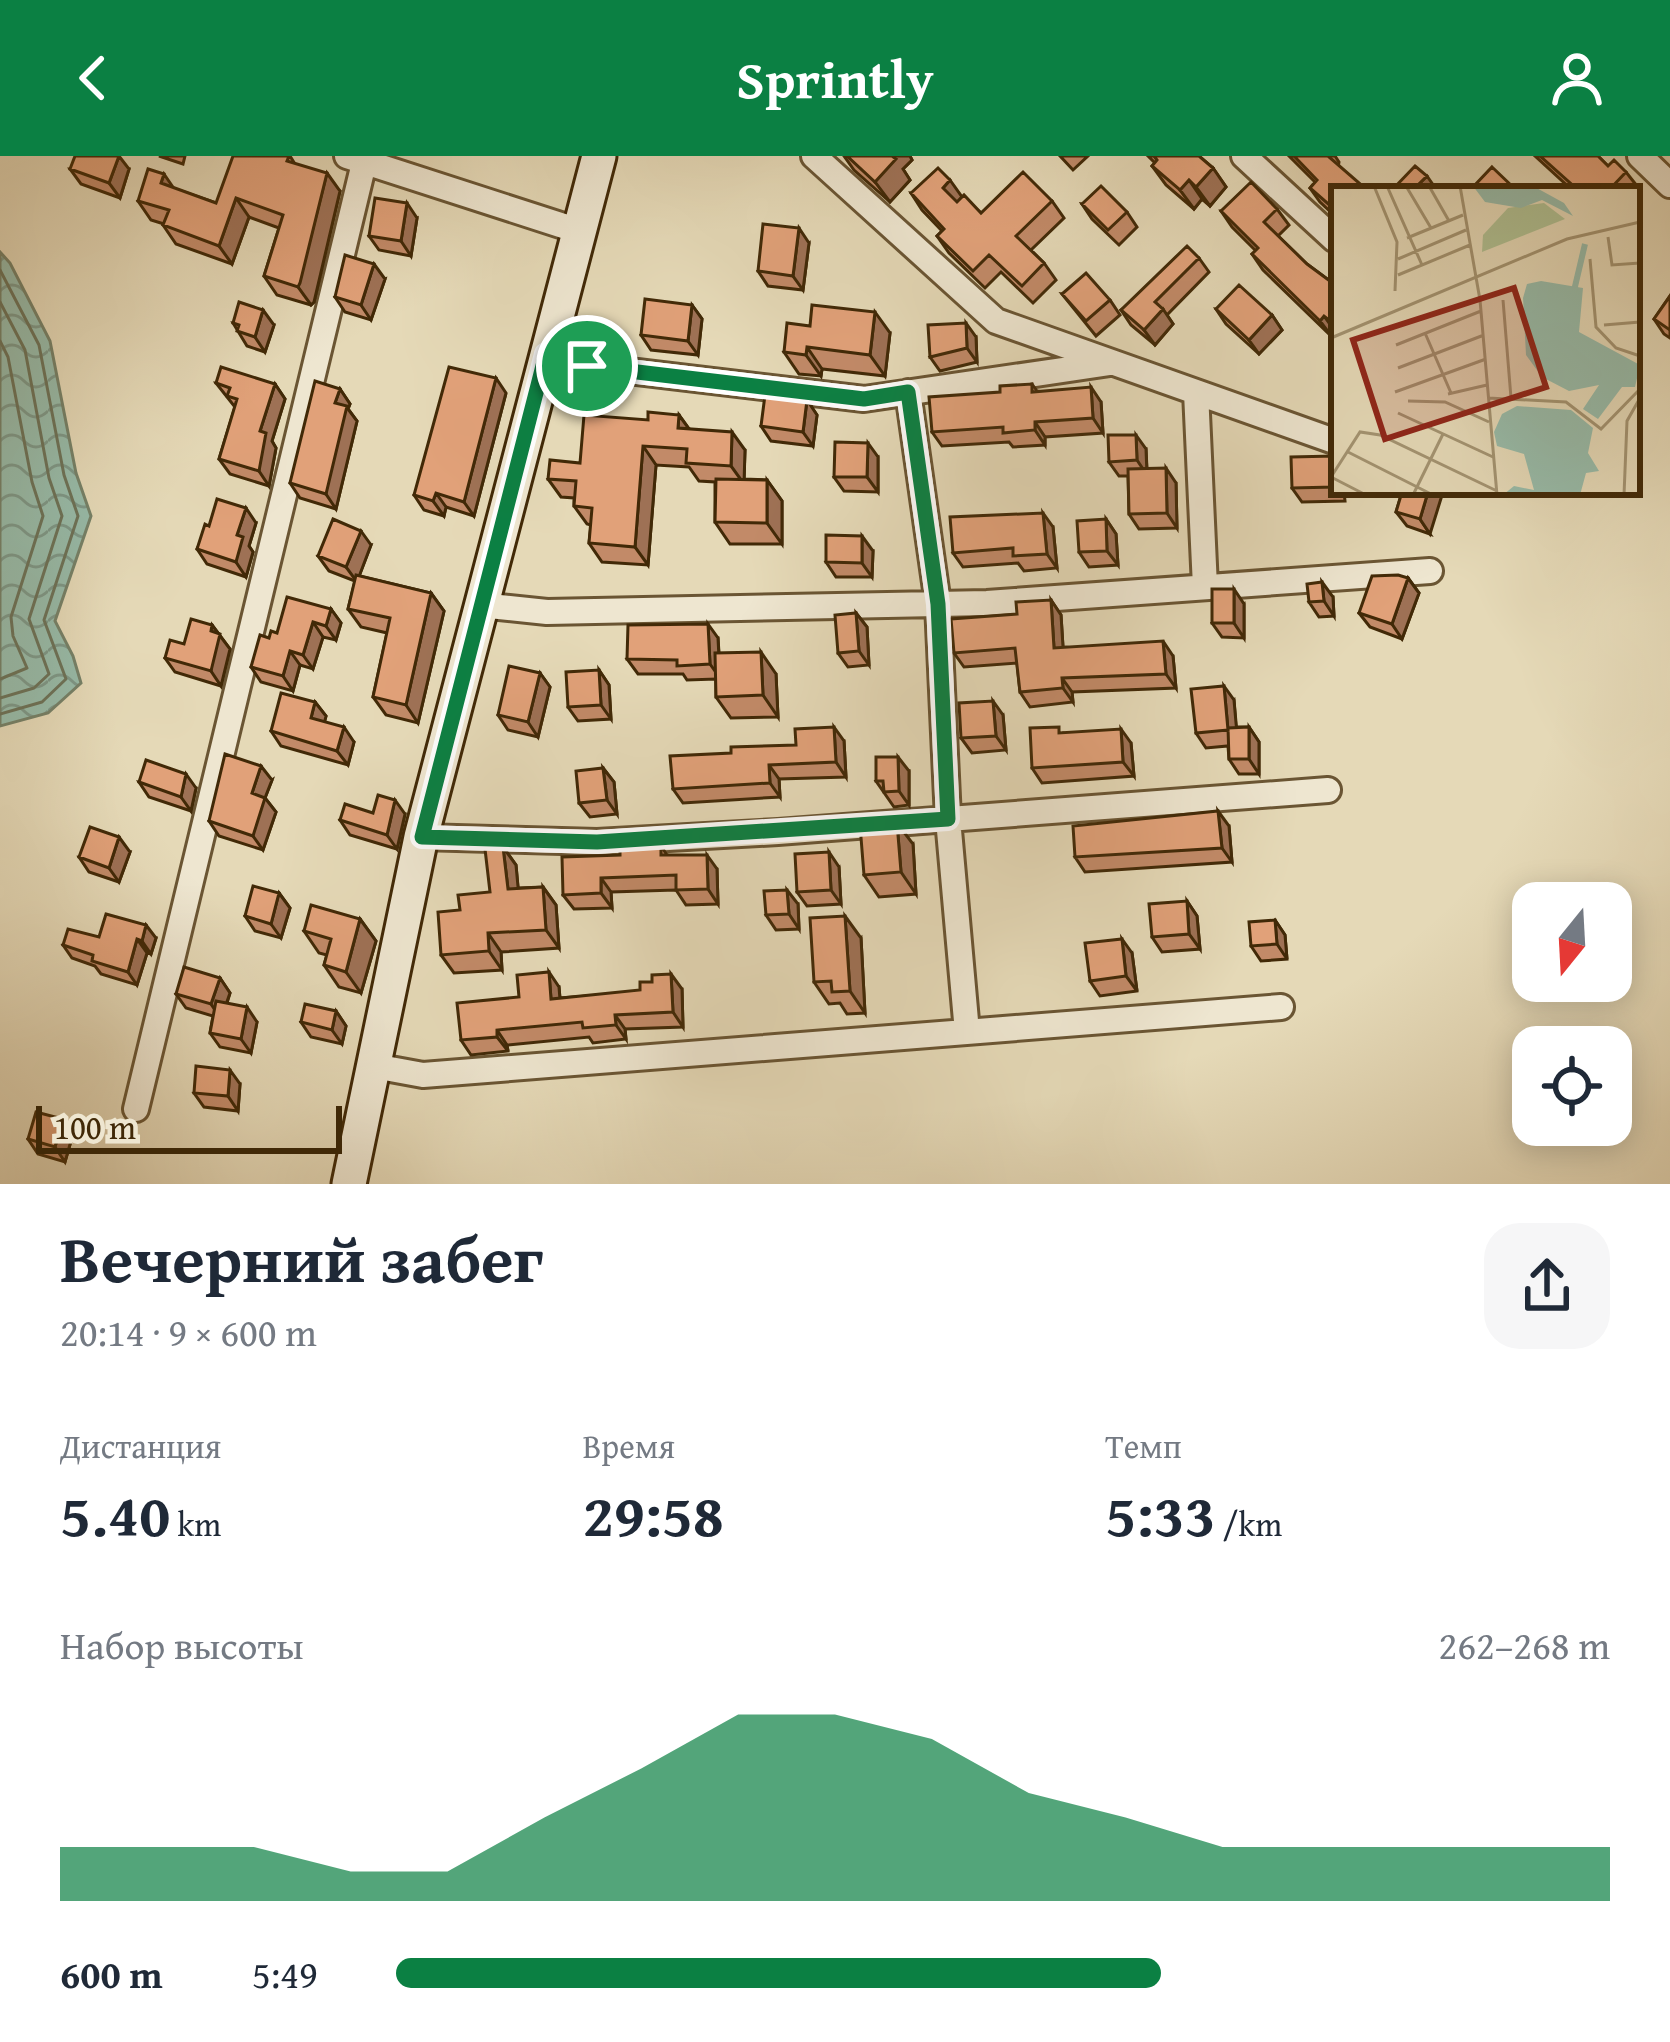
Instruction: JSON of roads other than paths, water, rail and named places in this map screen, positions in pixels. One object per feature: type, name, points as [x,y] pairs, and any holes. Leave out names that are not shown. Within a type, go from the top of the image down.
[{"type":"main road","points":[[349,1184],[422,837],[599,156]]},
{"type":"street","points":[[814,156],[996,321],[1331,440]]},
{"type":"street","points":[[1244,156],[1331,236]]},
{"type":"street","points":[[1640,156],[1670,185]]},
{"type":"street","points":[[136,1109],[355,159],[579,231]]},
{"type":"street","points":[[546,354],[587,366],[864,399],[1112,362]]},
{"type":"street","points":[[908,392],[938,604],[948,819],[967,1032]]},
{"type":"street","points":[[1196,392],[1205,587]]},
{"type":"street","points":[[480,605],[547,612],[938,604],[1430,571]]},
{"type":"street","points":[[422,837],[597,842],[1328,790]]},
{"type":"street","points":[[374,1066],[423,1075],[1281,1007]]},
{"type":"water","points":[[0,252],[50,341],[76,473],[91,516],[55,621],[81,683],[48,713],[0,726]]}]
